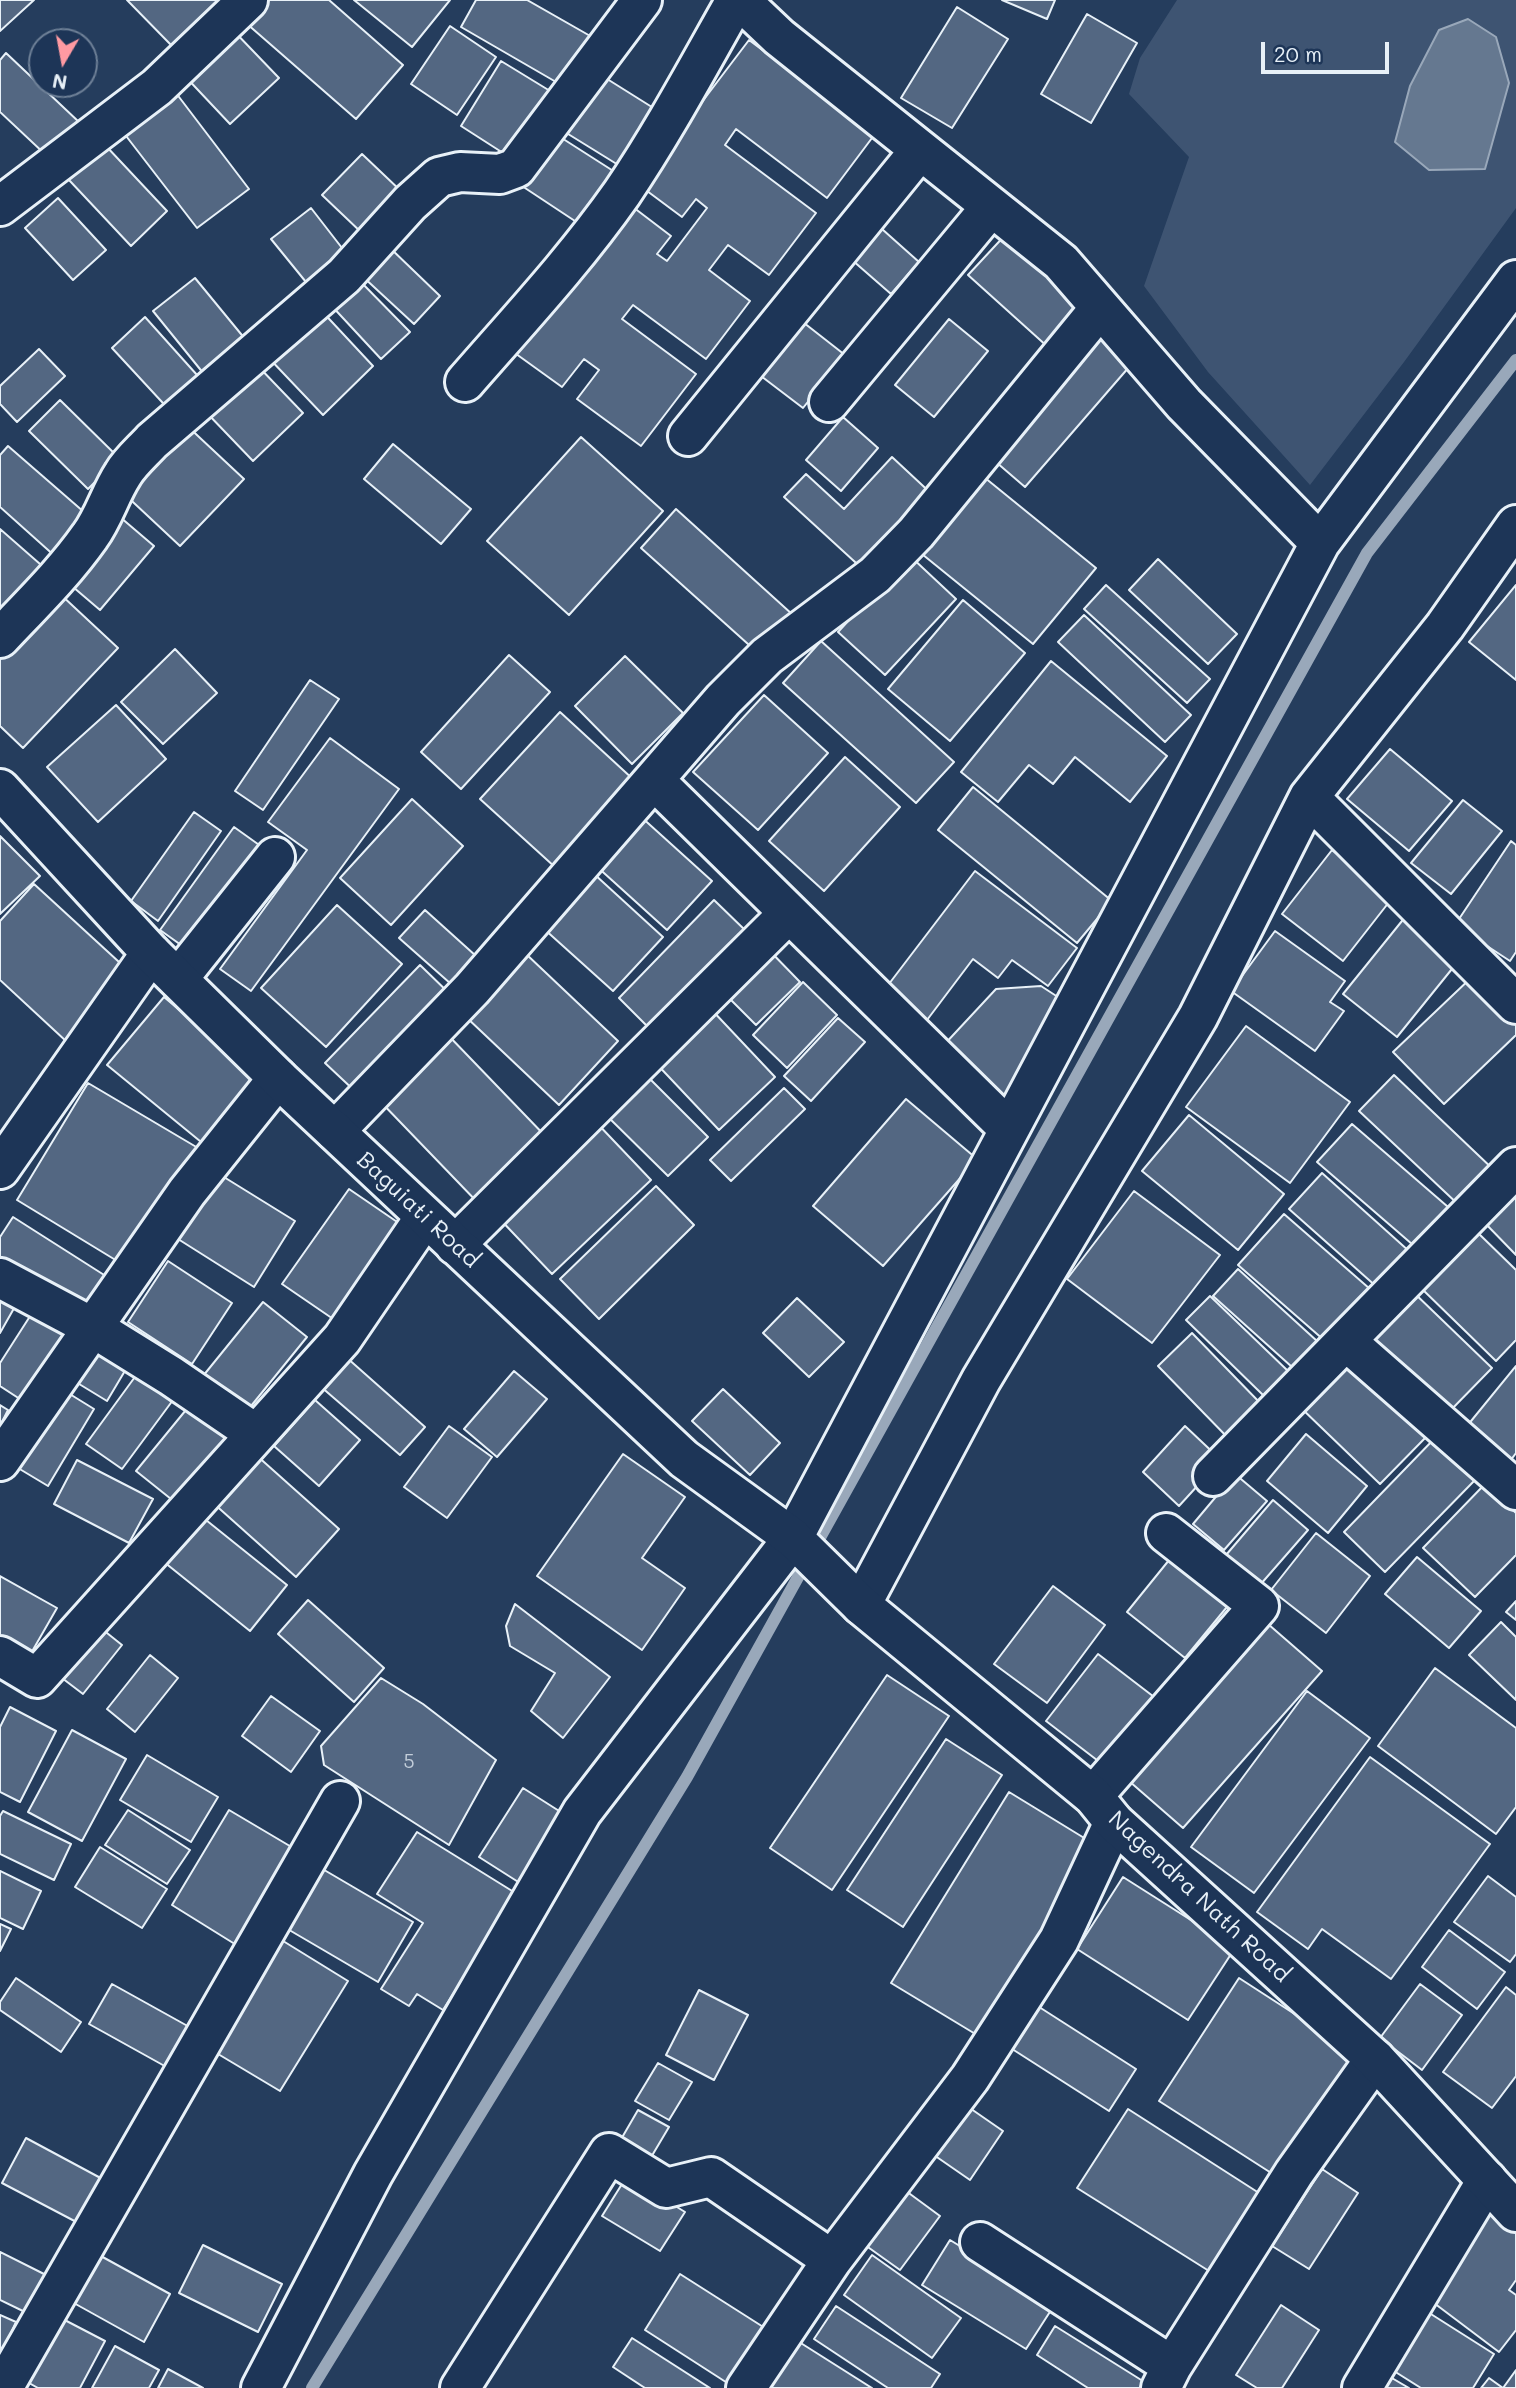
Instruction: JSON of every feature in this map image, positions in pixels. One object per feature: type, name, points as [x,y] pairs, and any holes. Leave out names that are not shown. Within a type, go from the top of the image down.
[{"type":"street","points":[[0,206],[156,87],[248,0]]},
{"type":"street","points":[[0,638],[88,539],[102,519],[124,471],[152,441],[344,276],[410,203],[439,177],[460,172],[500,174],[516,168],[642,0]]},
{"type":"street","points":[[465,382],[570,261],[621,194],[663,129],[738,0],[779,37],[1061,262],[1184,404],[1320,544]]},
{"type":"street","points":[[688,436],[920,150]]},
{"type":"street","points":[[829,402],[991,207]]},
{"type":"street","points":[[261,2388],[373,2174],[582,1812],[793,1538],[1320,544],[1516,279]]},
{"type":"street","points":[[335,1131],[472,989],[723,699],[767,656],[875,575],[916,533],[1100,307]]},
{"type":"street","points":[[861,1605],[981,1380],[1198,1017],[1309,797],[1445,626],[1516,525]]},
{"type":"street","points":[[654,780],[1009,1129]]},
{"type":"street","name":"Baguiati Road","points":[[0,789],[151,953],[278,1078],[684,1459],[793,1538],[861,1605]]},
{"type":"street","points":[[1309,797],[1511,986]]},
{"type":"street","points":[[178,979],[275,857]]},
{"type":"street","points":[[455,1245],[788,914]]},
{"type":"street","points":[[0,1169],[151,953]]},
{"type":"street","points":[[0,1461],[187,1192],[278,1078]]},
{"type":"street","points":[[1213,1476],[1516,1167]]},
{"type":"street","points":[[0,1656],[37,1678],[342,1339],[425,1217]]},
{"type":"street","points":[[0,1278],[92,1327],[171,1376],[256,1434]]},
{"type":"street","points":[[1346,1341],[1516,1490]]},
{"type":"street","points":[[746,2388],[832,2260],[970,2078],[1059,1940],[1104,1809],[1259,1606],[1166,1534]]},
{"type":"street","name":"Nagendra Nath Road","points":[[861,1605],[1104,1809],[1375,2059],[1516,2211]]},
{"type":"street","points":[[3,2388],[340,1801]]},
{"type":"street","points":[[980,2242],[1167,2377],[1294,2173],[1375,2059]]},
{"type":"street","points":[[460,2388],[609,2153],[666,2188],[711,2177],[832,2260]]},
{"type":"street","points":[[1362,2388],[1487,2180]]},
{"type":"shaded area","points":[[1177,0],[1516,0],[1516,208],[1310,485],[1208,372],[1144,286],[1189,157],[1129,94],[1140,58]]},
{"type":"shaded area","points":[[1468,19],[1496,37],[1509,83],[1485,169],[1429,170],[1395,142],[1410,86],[1439,30]]},
{"type":"building","points":[[0,0],[34,0],[0,31]]},
{"type":"building","points":[[127,0],[218,0],[172,46]]},
{"type":"building","points":[[266,0],[329,0],[403,65],[356,119],[246,23]]},
{"type":"building","points":[[354,0],[450,0],[412,47]]},
{"type":"building","points":[[476,0],[527,0],[592,37],[563,86],[461,27]]},
{"type":"building","points":[[1002,0],[1055,0],[1047,19]]},
{"type":"building","points":[[957,7],[1008,39],[952,128],[901,98]]},
{"type":"building","points":[[1087,14],[1137,43],[1091,123],[1041,94]]},
{"type":"building","points":[[450,26],[496,57],[457,115],[411,84]]},
{"type":"building","points":[[230,27],[279,78],[230,124],[182,73]]},
{"type":"building","points":[[749,40],[875,134],[827,198],[736,129],[725,145],[816,213],[769,275],[728,245],[709,270],[750,301],[706,359],[633,305],[622,319],[696,374],[641,446],[577,399],[599,370],[584,359],[562,387],[512,351],[625,201],[671,236],[657,254],[667,261],[707,208],[696,199],[682,217],[639,185]]},
{"type":"building","points":[[6,53],[28,74],[28,98],[54,98],[80,123],[48,157],[0,112],[0,60]]},
{"type":"building","points":[[501,61],[555,94],[514,160],[461,126]]},
{"type":"building","points":[[596,72],[663,114],[628,171],[560,129]]},
{"type":"building","points":[[176,93],[249,189],[197,228],[123,132]]},
{"type":"building","points":[[557,135],[618,174],[584,227],[522,186]]},
{"type":"building","points":[[106,146],[167,211],[131,246],[69,180]]},
{"type":"building","points":[[362,154],[403,193],[363,234],[322,195]]},
{"type":"building","points":[[58,198],[106,250],[73,280],[25,228]]},
{"type":"building","points":[[311,208],[349,257],[310,287],[271,239]]},
{"type":"building","points":[[873,221],[919,262],[891,294],[844,253]]},
{"type":"building","points":[[1008,232],[1088,304],[1049,348],[968,275]]},
{"type":"building","points":[[388,246],[440,296],[414,324],[361,275]]},
{"type":"building","points":[[356,277],[410,332],[381,359],[329,303]]},
{"type":"building","points":[[195,278],[250,345],[208,379],[153,311]]},
{"type":"building","points":[[318,307],[373,366],[323,415],[266,355]]},
{"type":"building","points":[[145,317],[206,385],[174,415],[112,348]]},
{"type":"building","points":[[799,319],[845,355],[803,408],[757,373]]},
{"type":"building","points":[[949,319],[988,351],[934,417],[895,385]]},
{"type":"building","points":[[1100,328],[1136,359],[1025,487],[989,456]]},
{"type":"building","points":[[39,349],[65,376],[17,422],[0,404],[0,386]]},
{"type":"building","points":[[255,363],[303,413],[253,461],[205,411]]},
{"type":"building","points":[[60,400],[119,458],[88,489],[29,431]]},
{"type":"building","points":[[843,417],[878,448],[841,491],[806,460]]},
{"type":"building","points":[[183,422],[244,479],[180,546],[119,489]]},
{"type":"building","points":[[581,437],[663,511],[569,615],[487,541]]},
{"type":"building","points":[[393,444],[471,509],[441,544],[364,479]]},
{"type":"building","points":[[8,446],[92,519],[57,558],[0,507],[0,455]]},
{"type":"building","points":[[892,457],[936,498],[867,573],[784,497],[806,474],[844,509]]},
{"type":"building","points":[[979,473],[1096,568],[1033,644],[917,550]]},
{"type":"building","points":[[676,509],[793,615],[758,653],[641,548]]},
{"type":"building","points":[[120,517],[154,546],[100,610],[66,581]]},
{"type":"building","points":[[0,529],[48,571],[0,626]]},
{"type":"building","points":[[909,555],[956,599],[885,675],[838,632]]},
{"type":"building","points":[[1158,559],[1237,634],[1208,664],[1129,590]]},
{"type":"building","points":[[1106,585],[1210,679],[1187,703],[1084,609]]},
{"type":"building","points":[[1516,585],[1516,680],[1469,642]]},
{"type":"building","points":[[59,593],[118,648],[23,748],[0,726],[0,656]]},
{"type":"building","points":[[963,600],[1025,653],[950,741],[888,689]]},
{"type":"building","points":[[1084,615],[1191,715],[1165,742],[1058,642]]},
{"type":"building","points":[[821,641],[954,762],[916,803],[783,683]]},
{"type":"building","points":[[175,649],[217,693],[163,744],[121,702]]},
{"type":"building","points":[[509,655],[550,692],[461,789],[421,752]]},
{"type":"building","points":[[625,656],[683,713],[632,764],[575,706]]},
{"type":"building","points":[[1051,661],[1167,756],[1130,802],[1075,757],[1053,784],[1029,765],[998,802],[961,772]]},
{"type":"building","points":[[310,680],[339,699],[263,810],[235,791]]},
{"type":"building","points":[[764,695],[828,753],[758,830],[693,772]]},
{"type":"building","points":[[116,705],[166,759],[98,822],[47,767]]},
{"type":"building","points":[[560,712],[635,781],[556,868],[480,799]]},
{"type":"building","points":[[330,738],[399,789],[251,991],[220,969],[307,850],[268,822]]},
{"type":"building","points":[[1390,749],[1452,801],[1409,851],[1347,799]]},
{"type":"building","points":[[845,757],[900,807],[824,891],[769,841]]},
{"type":"building","points":[[973,787],[1112,901],[1077,943],[938,830]]},
{"type":"building","points":[[412,799],[463,846],[391,925],[340,878]]},
{"type":"building","points":[[1463,800],[1502,831],[1451,894],[1411,863]]},
{"type":"building","points":[[194,812],[221,831],[158,921],[131,901]]},
{"type":"building","points":[[639,815],[712,881],[667,930],[594,864]]},
{"type":"building","points":[[234,827],[262,847],[188,950],[160,930]]},
{"type":"building","points":[[0,836],[40,876],[0,914]]},
{"type":"building","points":[[1511,841],[1516,845],[1516,952],[1510,961],[1455,925]]},
{"type":"building","points":[[1332,850],[1393,897],[1343,961],[1282,914]]},
{"type":"building","points":[[975,871],[1077,948],[1048,986],[1012,960],[998,978],[973,959],[921,1028],[879,997]]},
{"type":"building","points":[[593,873],[663,937],[613,991],[543,928]]},
{"type":"building","points":[[34,884],[131,973],[67,1042],[0,980],[0,921]]},
{"type":"building","points":[[714,900],[747,932],[651,1030],[619,998]]},
{"type":"building","points":[[337,905],[402,964],[326,1047],[261,988]]},
{"type":"building","points":[[425,910],[476,956],[451,984],[399,938]]},
{"type":"building","points":[[1406,916],[1460,959],[1397,1037],[1343,994]]},
{"type":"building","points":[[1275,931],[1345,981],[1330,1002],[1344,1011],[1315,1051],[1231,991]]},
{"type":"building","points":[[764,945],[800,982],[756,1025],[719,988]]},
{"type":"building","points":[[525,953],[618,1041],[559,1105],[465,1016]]},
{"type":"building","points":[[420,965],[454,998],[359,1095],[325,1063]]},
{"type":"building","points":[[1474,975],[1516,1018],[1516,1035],[1444,1104],[1393,1052]]},
{"type":"building","points":[[803,982],[837,1015],[787,1068],[753,1035]]},
{"type":"building","points":[[1041,986],[1064,1001],[1009,1107],[942,1047],[996,989]]},
{"type":"building","points":[[164,997],[262,1079],[206,1146],[107,1065]]},
{"type":"building","points":[[709,1007],[775,1077],[719,1130],[652,1059]]},
{"type":"building","points":[[838,1018],[865,1042],[811,1101],[784,1076]]},
{"type":"building","points":[[1246,1026],[1350,1102],[1290,1183],[1186,1107]]},
{"type":"building","points":[[446,1033],[550,1141],[481,1206],[377,1098]]},
{"type":"building","points":[[643,1072],[708,1137],[668,1176],[603,1112]]},
{"type":"building","points":[[1394,1075],[1496,1172],[1462,1208],[1359,1111]]},
{"type":"building","points":[[88,1083],[198,1148],[127,1267],[17,1200]]},
{"type":"building","points":[[784,1088],[805,1109],[731,1181],[710,1160]]},
{"type":"building","points":[[906,1099],[977,1159],[883,1266],[813,1206]]},
{"type":"building","points":[[1189,1115],[1284,1194],[1238,1250],[1142,1171]]},
{"type":"building","points":[[594,1120],[651,1180],[552,1274],[495,1214]]},
{"type":"building","points":[[1352,1124],[1455,1213],[1420,1251],[1317,1162]]},
{"type":"building","points":[[1322,1173],[1410,1252],[1378,1288],[1289,1209]]},
{"type":"building","points":[[219,1174],[295,1221],[254,1287],[178,1239]]},
{"type":"building","points":[[656,1186],[694,1225],[599,1319],[560,1279]]},
{"type":"building","points":[[1516,1186],[1516,1255],[1481,1219]]},
{"type":"building","points":[[349,1189],[406,1228],[339,1323],[282,1284]]},
{"type":"building","points":[[1134,1191],[1220,1255],[1152,1343],[1067,1279]]},
{"type":"building","points":[[1284,1214],[1370,1289],[1325,1341],[1238,1265]]},
{"type":"building","points":[[13,1217],[112,1280],[87,1318],[0,1263],[0,1237]]},
{"type":"building","points":[[1476,1231],[1516,1270],[1516,1340],[1496,1361],[1421,1288]]},
{"type":"building","points":[[168,1261],[232,1303],[192,1364],[128,1322]]},
{"type":"building","points":[[1238,1269],[1317,1341],[1292,1367],[1213,1296]]},
{"type":"building","points":[[1410,1289],[1492,1368],[1447,1414],[1365,1336]]},
{"type":"building","points":[[0,1293],[17,1303],[0,1333]]},
{"type":"building","points":[[1210,1296],[1288,1371],[1264,1396],[1186,1320]]},
{"type":"building","points":[[797,1298],[844,1342],[809,1377],[763,1333]]},
{"type":"building","points":[[263,1302],[307,1337],[247,1411],[203,1376]]},
{"type":"building","points":[[34,1310],[71,1333],[26,1403],[0,1386],[0,1363]]},
{"type":"building","points":[[1192,1333],[1265,1408],[1231,1441],[1158,1366]]},
{"type":"building","points":[[91,1335],[132,1359],[107,1401],[66,1376]]},
{"type":"building","points":[[1348,1355],[1430,1433],[1380,1484],[1299,1406]]},
{"type":"building","points":[[346,1357],[425,1427],[400,1455],[320,1386]]},
{"type":"building","points":[[1516,1366],[1516,1453],[1510,1461],[1467,1426]]},
{"type":"building","points":[[140,1370],[176,1396],[122,1469],[86,1444]]},
{"type":"building","points":[[514,1371],[547,1399],[497,1457],[464,1429]]},
{"type":"building","points":[[60,1388],[94,1409],[48,1486],[13,1465]]},
{"type":"building","points":[[723,1389],[780,1443],[750,1475],[692,1421]]},
{"type":"building","points":[[315,1400],[360,1440],[319,1486],[274,1446]]},
{"type":"building","points":[[0,1405],[8,1410],[0,1426]]},
{"type":"building","points":[[190,1405],[230,1436],[176,1503],[136,1471]]},
{"type":"building","points":[[449,1426],[492,1457],[447,1518],[404,1487]]},
{"type":"building","points":[[1185,1426],[1221,1460],[1179,1506],[1143,1472]]},
{"type":"building","points":[[1306,1434],[1367,1486],[1328,1533],[1267,1481]]},
{"type":"building","points":[[1435,1438],[1476,1479],[1385,1572],[1344,1532]]},
{"type":"building","points":[[255,1454],[339,1529],[296,1577],[212,1502]]},
{"type":"building","points":[[623,1454],[685,1497],[642,1558],[685,1588],[642,1650],[537,1576]]},
{"type":"building","points":[[77,1460],[153,1499],[129,1543],[54,1504]]},
{"type":"building","points":[[1235,1474],[1267,1501],[1224,1550],[1193,1524]]},
{"type":"building","points":[[1485,1484],[1516,1513],[1516,1555],[1475,1597],[1423,1548]]},
{"type":"building","points":[[1273,1500],[1308,1530],[1260,1585],[1226,1555]]},
{"type":"building","points":[[201,1516],[287,1585],[250,1631],[164,1562]]},
{"type":"building","points":[[1316,1533],[1370,1576],[1326,1633],[1271,1590]]},
{"type":"building","points":[[1178,1549],[1236,1596],[1185,1658],[1127,1612]]},
{"type":"building","points":[[1417,1557],[1481,1611],[1449,1648],[1385,1594]]},
{"type":"building","points":[[0,1576],[57,1608],[30,1655],[0,1638]]},
{"type":"building","points":[[1053,1586],[1105,1625],[1047,1703],[994,1664]]},
{"type":"building","points":[[308,1600],[384,1668],[354,1702],[278,1634]]},
{"type":"building","points":[[1516,1601],[1516,1620],[1506,1612]]},
{"type":"building","points":[[515,1604],[610,1677],[563,1738],[531,1711],[555,1673],[510,1646],[506,1626]]},
{"type":"building","points":[[1501,1622],[1516,1637],[1516,1700],[1469,1655]]},
{"type":"building","points":[[1268,1624],[1322,1671],[1183,1828],[1129,1781]]},
{"type":"building","points":[[97,1625],[122,1645],[83,1694],[58,1675]]},
{"type":"building","points":[[1098,1654],[1158,1700],[1106,1767],[1046,1721]]},
{"type":"building","points":[[150,1655],[178,1678],[135,1732],[107,1709]]},
{"type":"building","points":[[1435,1668],[1516,1728],[1516,1807],[1496,1834],[1378,1746]]},
{"type":"building","points":[[887,1675],[949,1716],[832,1890],[770,1848]]},
{"type":"building","points":[[381,1678],[423,1704],[496,1760],[449,1845],[324,1765],[321,1746]]},
{"type":"building","points":[[1307,1691],[1370,1738],[1254,1893],[1191,1847]]},
{"type":"building","points":[[271,1696],[320,1731],[291,1772],[242,1736]]},
{"type":"building","points":[[10,1707],[56,1731],[20,1802],[0,1792],[0,1727]]},
{"type":"building","points":[[72,1730],[126,1759],[82,1841],[28,1812]]},
{"type":"building","points":[[946,1739],[1002,1775],[903,1927],[847,1890]]},
{"type":"building","points":[[147,1755],[218,1797],[191,1842],[120,1800]]},
{"type":"building","points":[[1370,1757],[1490,1844],[1391,1979],[1322,1929],[1308,1949],[1257,1912]]},
{"type":"building","points":[[523,1788],[567,1816],[523,1885],[479,1857]]},
{"type":"building","points":[[1009,1792],[1094,1844],[977,2035],[891,1983]]},
{"type":"building","points":[[128,1810],[190,1850],[167,1884],[105,1845]]},
{"type":"building","points":[[229,1810],[305,1855],[246,1951],[172,1905]]},
{"type":"building","points":[[3,1811],[71,1844],[54,1880],[0,1854],[0,1816]]},
{"type":"building","points":[[417,1832],[517,1894],[443,2010],[417,1994],[409,2006],[381,1989],[423,1923],[377,1894]]},
{"type":"building","points":[[100,1847],[167,1889],[142,1928],[75,1887]]},
{"type":"building","points":[[314,1864],[413,1922],[378,1982],[279,1924]]},
{"type":"building","points":[[0,1871],[41,1891],[23,1929],[0,1918]]},
{"type":"building","points":[[1488,1876],[1516,1897],[1516,1954],[1510,1962],[1454,1922]]},
{"type":"building","points":[[1123,1877],[1235,1948],[1188,2020],[1077,1949]]},
{"type":"building","points":[[0,1924],[11,1929],[0,1951]]},
{"type":"building","points":[[1449,1930],[1505,1972],[1477,2009],[1422,1967]]},
{"type":"building","points":[[275,1936],[348,1981],[280,2091],[208,2048]]},
{"type":"building","points":[[16,1978],[81,2022],[61,2052],[0,2010],[0,2002]]},
{"type":"building","points":[[1239,1978],[1358,2055],[1279,2178],[1159,2101]]},
{"type":"building","points":[[112,1984],[193,2029],[170,2069],[89,2024]]},
{"type":"building","points":[[1420,1984],[1462,2015],[1422,2070],[1380,2038]]},
{"type":"building","points":[[1506,1987],[1516,1995],[1516,2076],[1492,2108],[1443,2072]]},
{"type":"building","points":[[699,1990],[748,2015],[714,2080],[666,2055]]},
{"type":"building","points":[[1036,2005],[1136,2069],[1109,2111],[1009,2047]]},
{"type":"building","points":[[658,2063],[692,2082],[669,2120],[635,2101]]},
{"type":"building","points":[[964,2104],[1003,2131],[970,2180],[931,2153]]},
{"type":"building","points":[[1128,2109],[1259,2193],[1209,2271],[1077,2188]]},
{"type":"building","points":[[638,2110],[669,2127],[650,2159],[620,2141]]},
{"type":"building","points":[[26,2138],[108,2182],[84,2226],[2,2183]]},
{"type":"building","points":[[1322,2169],[1358,2193],[1309,2269],[1272,2246]]},
{"type":"building","points":[[627,2176],[685,2212],[660,2251],[602,2216]]},
{"type":"building","points":[[906,2191],[940,2216],[900,2270],[865,2245]]},
{"type":"building","points":[[1491,2210],[1516,2229],[1516,2280],[1509,2290],[1516,2295],[1516,2330],[1499,2352],[1426,2297]]},
{"type":"building","points":[[950,2240],[1055,2304],[1026,2349],[922,2285]]},
{"type":"building","points":[[203,2245],[282,2284],[258,2332],[179,2293]]},
{"type":"building","points":[[0,2252],[46,2275],[27,2313],[0,2300]]},
{"type":"building","points":[[99,2255],[170,2294],[144,2342],[72,2302]]},
{"type":"building","points":[[872,2255],[961,2318],[932,2358],[844,2295]]},
{"type":"building","points":[[680,2274],[768,2330],[732,2386],[645,2330]]},
{"type":"building","points":[[1281,2305],[1319,2330],[1282,2388],[1257,2388],[1236,2375]]},
{"type":"building","points":[[836,2306],[940,2374],[931,2388],[888,2388],[814,2339]]},
{"type":"building","points":[[1423,2309],[1494,2354],[1473,2388],[1421,2388],[1386,2366]]},
{"type":"building","points":[[0,2315],[16,2322],[0,2358]]},
{"type":"building","points":[[57,2316],[105,2341],[80,2388],[38,2388],[22,2379]]},
{"type":"building","points":[[1055,2326],[1146,2383],[1143,2388],[1088,2388],[1037,2355]]},
{"type":"building","points":[[632,2338],[710,2388],[645,2388],[613,2367]]},
{"type":"building","points":[[796,2340],[872,2388],[766,2386]]},
{"type":"building","points":[[115,2346],[159,2370],[149,2388],[92,2388]]},
{"type":"building","points":[[168,2369],[203,2388],[158,2388]]},
{"type":"building","points":[[1516,2370],[1516,2388],[1503,2388]]},
{"type":"building","points":[[1385,2374],[1409,2388],[1377,2388]]},
{"type":"building","points":[[1489,2378],[1503,2388],[1481,2388]]},
{"type":"waterway","points":[[312,2388],[687,1777],[1367,553],[1516,360]]}]
